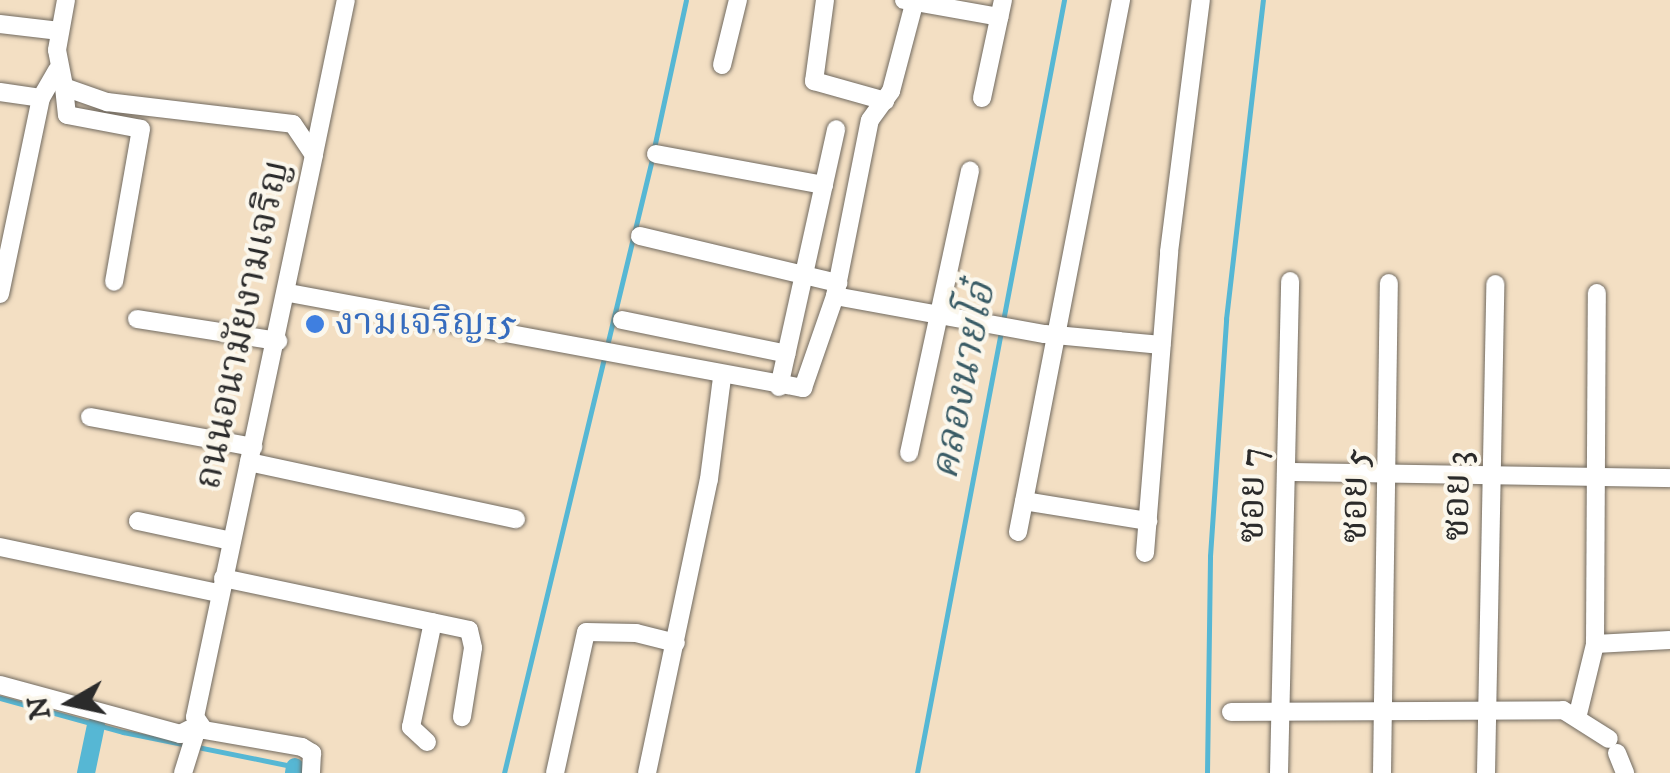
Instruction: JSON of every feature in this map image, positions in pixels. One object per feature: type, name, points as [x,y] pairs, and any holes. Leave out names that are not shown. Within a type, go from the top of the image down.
[{"type":"street","points":[[66,0],[60,31],[60,79],[67,116],[141,129],[114,282]]},
{"type":"street","points":[[314,155],[346,0]]},
{"type":"street","points":[[722,65],[738,0]]},
{"type":"street","points":[[825,0],[814,81],[885,101]]},
{"type":"street","points":[[1018,532],[1122,0]]},
{"type":"street","points":[[1145,553],[1160,345],[1201,0]]},
{"type":"street","points":[[289,293],[722,377],[802,388],[808,381],[836,289],[870,120],[885,101],[911,1],[1001,9],[982,98]]},
{"type":"street","points":[[0,24],[60,31]]},
{"type":"street","points":[[4,287],[9,232],[41,98],[60,79]]},
{"type":"street","name":"ถนนอนามัยงามเจริญ","points":[[60,79],[107,102],[293,124],[314,155],[289,293],[221,585],[198,725],[184,773]]},
{"type":"street","points":[[0,92],[41,98]]},
{"type":"street","points":[[779,387],[836,129]]},
{"type":"street","points":[[656,154],[824,184]]},
{"type":"street","points":[[909,453],[970,170]]},
{"type":"street","points":[[640,236],[803,274],[836,289],[939,311],[1056,335],[1160,345]]},
{"type":"street","name":"ซอย 7","points":[[1279,773],[1290,281]]},
{"type":"street","name":"ซอย 5","points":[[1382,773],[1390,474],[1388,283]]},
{"type":"street","name":"ซอย 3","points":[[1486,773],[1495,284]]},
{"type":"street","points":[[1578,714],[1595,644],[1597,293]]},
{"type":"street","points":[[137,319],[278,341]]},
{"type":"street","points":[[622,320],[787,354]]},
{"type":"street","points":[[647,773],[676,643],[722,377]]},
{"type":"street","points":[[90,418],[516,519]]},
{"type":"street","points":[[1286,472],[1670,478]]},
{"type":"street","points":[[1024,501],[1148,521]]},
{"type":"street","points":[[138,521],[231,540]]},
{"type":"street","points":[[0,548],[432,622],[474,636],[462,718]]},
{"type":"street","points":[[427,742],[411,727],[432,622]]},
{"type":"street","points":[[555,773],[586,632],[636,632],[676,643]]},
{"type":"street","points":[[1595,644],[1670,640]]},
{"type":"street","points":[[0,685],[180,734],[198,725],[302,747],[312,752],[311,773]]},
{"type":"street","points":[[1231,712],[1486,709],[1578,714],[1613,746],[1625,773]]},
{"type":"waterway","points":[[654,148],[686,0]]},
{"type":"waterway","name":"คลองนายโอ๋","points":[[917,773],[1064,0]]},
{"type":"waterway","points":[[1207,773],[1210,556],[1226,319],[1263,0]]},
{"type":"waterway","points":[[504,773],[652,159]]},
{"type":"waterway","points":[[0,698],[123,732],[306,769]]},
{"type":"waterway","points":[[86,773],[96,725]]},
{"type":"waterway","points":[[294,773],[295,767]]},
{"type":"place","name":"งามเจริญ15","points":[[315,324]]}]
